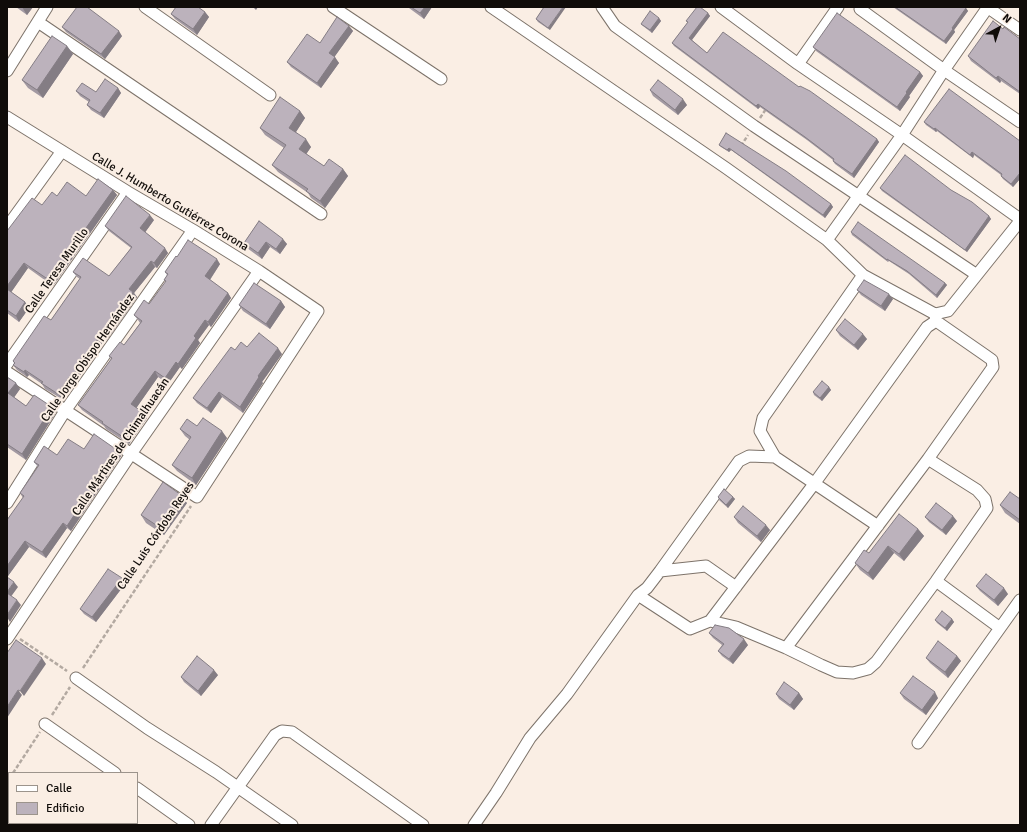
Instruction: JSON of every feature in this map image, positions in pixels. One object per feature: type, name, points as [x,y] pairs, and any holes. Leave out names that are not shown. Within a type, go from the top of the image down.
[{"type":"street","points":[[7,71],[47,7]]},
{"type":"street","points":[[145,7],[270,94]]},
{"type":"street","points":[[333,7],[441,79]]},
{"type":"street","points":[[491,7],[726,168],[827,240],[863,275],[935,318],[992,360],[993,367],[928,459],[786,648]]},
{"type":"street","points":[[602,7],[615,26],[754,126],[977,274]]},
{"type":"street","points":[[638,595],[690,629],[710,621],[814,484],[927,327],[935,318],[948,311],[1020,220],[902,135],[798,64],[721,7]]},
{"type":"street","points":[[798,64],[838,7]]},
{"type":"street","points":[[827,240],[902,135],[944,70],[988,7],[1020,30]]},
{"type":"street","points":[[860,9],[944,70],[1020,122]]},
{"type":"street","points":[[38,22],[320,214]]},
{"type":"street","name":"Calle J. Humberto Gutiérrez Corona","points":[[7,117],[259,271],[318,311]]},
{"type":"street","points":[[7,227],[62,150]]},
{"type":"street","name":"Calle Teresa Murillo","points":[[7,364],[128,192]]},
{"type":"street","name":"Calle Jorge Obispo Hernández","points":[[7,503],[65,411],[193,230]]},
{"type":"street","name":"Calle Mártires de Chimalhuacán","points":[[8,634],[131,454],[259,271]]},
{"type":"street","points":[[863,275],[762,418],[760,431],[775,457],[878,526]]},
{"type":"street","name":"Calle Luis Córdoba Reyes","points":[[197,498],[318,311]]},
{"type":"street","points":[[7,372],[197,498]]},
{"type":"street","points":[[474,825],[530,738],[566,694],[638,595],[647,588],[660,571],[739,461],[749,456],[775,457]]},
{"type":"street","points":[[710,621],[736,627],[786,648],[820,666],[837,672],[853,672],[868,669],[876,662],[936,581],[987,508],[985,499],[978,490],[928,459]]},
{"type":"street","points":[[660,571],[706,566],[736,587]]},
{"type":"street","points":[[936,581],[1000,628]]},
{"type":"street","points":[[918,743],[1020,600]]},
{"type":"street","points":[[76,678],[147,728],[216,772],[292,825]]},
{"type":"street","points":[[45,724],[114,772]]},
{"type":"street","points":[[211,825],[275,736],[282,731],[292,732],[422,825]]},
{"type":"street","points":[[138,789],[189,825]]},
{"type":"path","name":"Calle Luis Córdoba Reyes","points":[[14,772],[197,498]]},
{"type":"path","points":[[8,634],[76,678]]},
{"type":"building","points":[[77,7],[87,7],[119,31],[101,54],[62,27]]},
{"type":"building","points":[[176,7],[198,7],[205,12],[193,29],[171,14]]},
{"type":"building","points":[[411,7],[425,7],[420,13]]},
{"type":"building","points":[[544,7],[563,7],[548,28],[536,19]]},
{"type":"building","points":[[697,7],[700,7],[708,13],[689,38],[707,53],[723,32],[799,87],[800,86],[810,91],[877,139],[852,174],[833,161],[834,159],[805,137],[758,104],[756,106],[672,43]]},
{"type":"building","points":[[895,7],[965,7],[966,8],[944,41]]},
{"type":"building","points":[[650,11],[659,18],[650,30],[641,24]]},
{"type":"building","points":[[837,13],[920,72],[897,107],[813,47]]},
{"type":"building","points":[[337,17],[349,26],[329,53],[335,57],[317,83],[287,62],[307,34],[320,43]]},
{"type":"building","points":[[993,21],[1020,39],[1020,92],[998,76],[996,78],[968,56]]},
{"type":"building","points":[[52,36],[67,46],[37,90],[22,80]]},
{"type":"building","points":[[105,79],[118,88],[100,113],[87,105],[90,100],[76,91],[82,83],[96,92]]},
{"type":"building","points":[[658,80],[683,99],[675,110],[650,90]]},
{"type":"building","points":[[949,89],[1020,141],[1020,173],[1011,184],[1001,176],[1002,174],[972,152],[970,155],[935,128],[934,129],[924,122]]},
{"type":"building","points":[[280,97],[300,111],[289,128],[306,139],[299,149],[324,166],[329,159],[343,169],[320,201],[306,191],[308,189],[272,165],[286,145],[260,128]]},
{"type":"building","points":[[726,133],[786,171],[831,204],[823,215],[729,148],[727,150],[719,145]]},
{"type":"building","points":[[905,155],[951,190],[972,202],[989,216],[965,250],[880,188]]},
{"type":"building","points":[[98,179],[113,190],[49,280],[24,263],[7,286],[7,231],[32,198],[42,205],[52,192],[57,196],[67,182],[86,196]]},
{"type":"building","points":[[126,196],[150,215],[140,228],[165,248],[154,263],[151,261],[129,289],[133,292],[103,335],[101,334],[71,378],[69,377],[58,394],[25,370],[24,372],[13,365],[15,363],[13,361],[44,316],[51,320],[81,277],[73,272],[83,258],[109,276],[132,247],[105,226]]},
{"type":"building","points":[[259,221],[283,239],[276,249],[266,242],[258,253],[244,243]]},
{"type":"building","points":[[858,222],[945,283],[936,295],[907,271],[887,260],[851,232]]},
{"type":"building","points":[[188,240],[217,259],[205,276],[228,293],[208,322],[205,320],[194,336],[196,338],[178,364],[176,362],[165,378],[155,371],[131,404],[144,413],[126,439],[78,405],[112,358],[109,356],[120,342],[124,345],[142,321],[134,315],[144,300],[149,304],[166,281],[164,280],[168,274],[165,272]]},
{"type":"building","points":[[864,280],[889,294],[881,306],[857,290]]},
{"type":"building","points":[[254,283],[281,301],[266,324],[239,305]]},
{"type":"building","points":[[7,289],[25,302],[16,316],[7,310]]},
{"type":"building","points":[[845,319],[863,334],[854,345],[836,330]]},
{"type":"building","points":[[259,333],[278,348],[258,376],[259,377],[240,407],[219,392],[207,408],[193,398],[231,347],[235,350],[241,342],[247,347]]},
{"type":"building","points":[[7,377],[16,383],[8,393],[26,406],[34,395],[52,407],[22,454],[7,444]]},
{"type":"building","points":[[822,381],[829,387],[820,398],[813,392]]},
{"type":"building","points":[[203,418],[222,431],[192,478],[172,465],[191,437],[180,429],[187,419],[197,426]]},
{"type":"building","points":[[94,434],[117,450],[67,526],[63,523],[42,552],[25,541],[7,566],[7,520],[24,496],[20,493],[39,465],[34,462],[44,446],[57,455],[68,439],[84,449]]},
{"type":"building","points":[[163,482],[181,495],[159,527],[141,515]]},
{"type":"building","points":[[724,489],[733,497],[726,505],[718,497]]},
{"type":"building","points":[[1010,492],[1020,499],[1020,520],[1000,505]]},
{"type":"building","points":[[936,503],[953,516],[942,530],[925,517]]},
{"type":"building","points":[[743,506],[766,525],[757,536],[734,517]]},
{"type":"building","points":[[899,514],[918,529],[899,554],[888,546],[868,573],[855,563],[864,550],[869,553]]},
{"type":"building","points":[[108,569],[122,578],[92,617],[80,609]]},
{"type":"building","points":[[986,574],[1004,588],[994,600],[976,586]]},
{"type":"building","points":[[7,577],[14,582],[7,592]]},
{"type":"building","points":[[7,593],[17,600],[7,615]]},
{"type":"building","points":[[942,611],[952,619],[945,628],[935,620]]},
{"type":"building","points":[[715,625],[729,628],[744,639],[729,659],[718,651],[724,644],[709,633]]},
{"type":"building","points":[[16,640],[42,658],[20,691],[18,690],[7,707],[7,653]]},
{"type":"building","points":[[938,641],[957,656],[945,672],[926,658]]},
{"type":"building","points":[[197,656],[214,670],[198,691],[181,677]]},
{"type":"building","points":[[913,676],[935,692],[922,710],[900,693]]},
{"type":"building","points":[[784,682],[799,693],[790,705],[776,694]]}]
